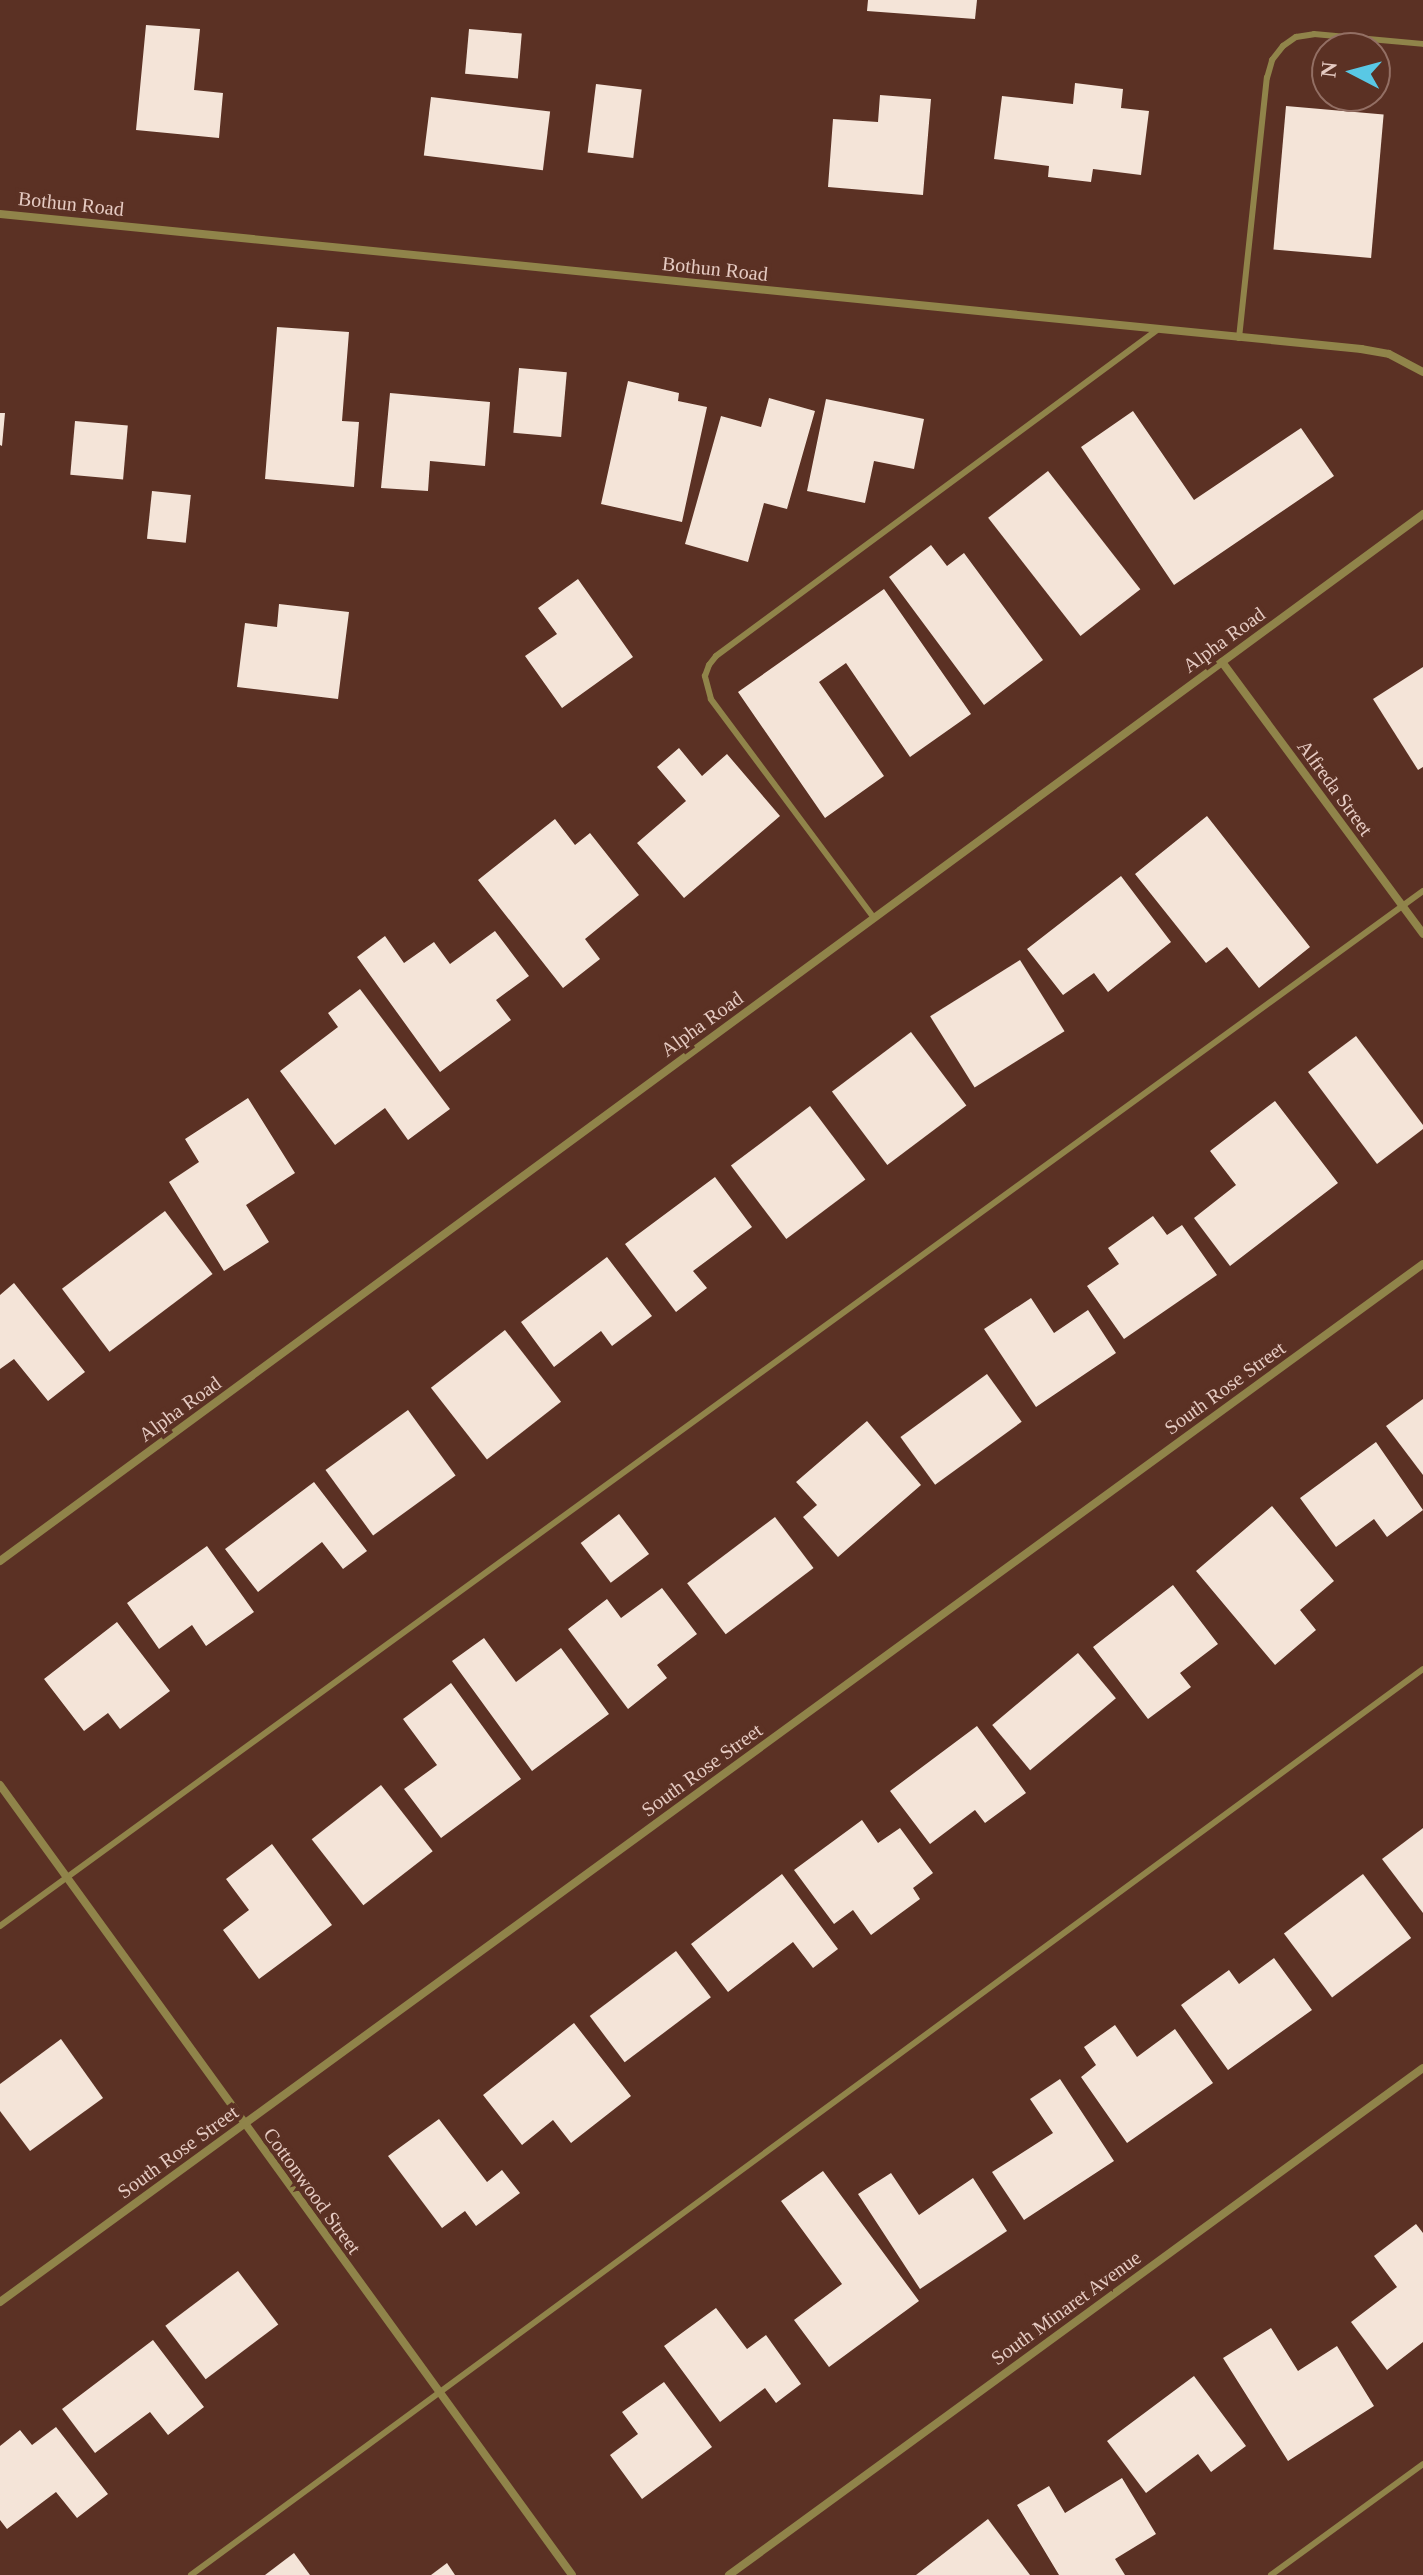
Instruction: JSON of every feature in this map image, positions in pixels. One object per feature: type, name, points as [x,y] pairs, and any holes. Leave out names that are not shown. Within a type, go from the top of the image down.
[{"type":"street","name":"Bothun Road","points":[[0,214],[1374,351],[1400,359],[1423,372]]},
{"type":"street","name":"Alpha Road","points":[[0,1561],[1423,514]]},
{"type":"street","name":"Alfreda Street","points":[[1222,662],[1423,934]]},
{"type":"street","name":"South Rose Street","points":[[0,2302],[1423,1264]]},
{"type":"street","name":"Cottonwood Street","points":[[0,1785],[437,2394],[572,2575]]},
{"type":"street","name":"South Minaret Avenue","points":[[729,2575],[1423,2068]]},
{"type":"lane","points":[[1239,338],[1267,78],[1272,60],[1283,46],[1296,37],[1314,34],[1423,44]]},
{"type":"lane","points":[[874,918],[711,699],[705,676],[709,665],[716,656],[1157,330]]},
{"type":"lane","points":[[0,1926],[1423,891]]},
{"type":"lane","points":[[191,2575],[1423,1669]]},
{"type":"lane","points":[[1271,2575],[1423,2464]]},
{"type":"building","points":[[868,0],[977,0],[975,19],[867,11]]},
{"type":"building","points":[[146,25],[200,29],[194,90],[223,93],[219,138],[136,130]]},
{"type":"building","points":[[469,29],[522,34],[518,78],[465,74]]},
{"type":"building","points":[[1075,83],[1123,89],[1121,108],[1149,111],[1141,175],[1093,169],[1091,182],[1048,177],[1049,166],[994,159],[1002,96],[1073,104]]},
{"type":"building","points":[[596,84],[642,90],[633,158],[588,152]]},
{"type":"building","points":[[880,95],[931,99],[923,195],[828,187],[833,119],[878,122]]},
{"type":"building","points":[[431,97],[550,112],[543,170],[424,156]]},
{"type":"building","points":[[1286,106],[1311,108],[1311,112],[1384,115],[1371,258],[1273,249]]},
{"type":"building","points":[[277,327],[349,332],[342,421],[359,422],[354,487],[265,479]]},
{"type":"building","points":[[519,368],[567,372],[561,437],[513,433]]},
{"type":"building","points":[[628,381],[679,393],[678,401],[707,407],[682,522],[601,504]]},
{"type":"building","points":[[390,393],[490,402],[485,466],[430,461],[428,491],[381,488]]},
{"type":"building","points":[[769,398],[815,411],[787,509],[764,503],[748,562],[685,544],[721,416],[761,427]]},
{"type":"building","points":[[826,399],[924,419],[914,469],[874,461],[865,503],[807,491]]},
{"type":"building","points":[[1133,411],[1194,500],[1301,428],[1334,476],[1174,585],[1081,447]]},
{"type":"building","points":[[0,413],[5,413],[2,446],[0,445]]},
{"type":"building","points":[[75,421],[128,426],[123,479],[70,475]]},
{"type":"building","points":[[1048,471],[1140,589],[1080,636],[988,518]]},
{"type":"building","points":[[152,491],[191,495],[186,543],[147,539]]},
{"type":"building","points":[[931,545],[947,566],[964,553],[1043,660],[984,705],[889,577]]},
{"type":"building","points":[[578,579],[633,657],[562,708],[525,656],[557,634],[538,608]]},
{"type":"building","points":[[884,589],[971,714],[910,757],[846,663],[819,682],[884,776],[825,818],[738,692]]},
{"type":"building","points":[[279,604],[349,612],[338,699],[237,687],[245,623],[277,627]]},
{"type":"building","points":[[1423,667],[1423,767],[1418,770],[1373,699]]},
{"type":"building","points":[[679,748],[702,776],[727,754],[780,816],[684,898],[637,843],[686,801],[657,767]]},
{"type":"building","points":[[1207,816],[1310,947],[1259,988],[1227,947],[1206,963],[1135,874]]},
{"type":"building","points":[[555,819],[575,845],[590,833],[639,895],[585,939],[600,959],[563,988],[478,880]]},
{"type":"building","points":[[1121,876],[1171,942],[1108,992],[1094,973],[1063,995],[1027,949]]},
{"type":"building","points":[[495,931],[529,976],[496,1000],[511,1020],[440,1072],[357,957],[385,936],[404,963],[434,942],[450,964]]},
{"type":"building","points":[[1020,960],[1065,1031],[975,1087],[930,1016]]},
{"type":"building","points":[[360,989],[450,1109],[408,1140],[385,1108],[335,1145],[280,1071],[338,1027],[328,1013]]},
{"type":"building","points":[[911,1032],[966,1105],[887,1165],[832,1092]]},
{"type":"building","points":[[1356,1036],[1423,1125],[1423,1129],[1377,1164],[1308,1072]]},
{"type":"building","points":[[248,1098],[295,1173],[246,1205],[269,1242],[224,1271],[169,1182],[199,1162],[185,1139]]},
{"type":"building","points":[[1275,1101],[1338,1183],[1230,1266],[1194,1218],[1236,1185],[1210,1151]]},
{"type":"building","points":[[810,1106],[865,1179],[786,1239],[731,1166]]},
{"type":"building","points":[[715,1177],[752,1227],[693,1271],[707,1288],[676,1312],[625,1244]]},
{"type":"building","points":[[165,1211],[213,1274],[110,1352],[62,1289]]},
{"type":"building","points":[[1153,1216],[1167,1235],[1182,1225],[1217,1275],[1124,1339],[1087,1286],[1119,1264],[1108,1248]]},
{"type":"building","points":[[607,1257],[652,1316],[612,1346],[601,1331],[554,1367],[521,1322]]},
{"type":"building","points":[[14,1283],[85,1372],[48,1401],[14,1359],[0,1369],[0,1295]]},
{"type":"building","points":[[1031,1298],[1054,1333],[1088,1310],[1116,1353],[1036,1407],[984,1329]]},
{"type":"building","points":[[505,1330],[561,1402],[487,1460],[431,1388]]},
{"type":"building","points":[[987,1374],[1022,1422],[935,1485],[900,1437]]},
{"type":"building","points":[[1423,1399],[1423,1475],[1386,1426]]},
{"type":"building","points":[[408,1410],[456,1476],[373,1535],[325,1470]]},
{"type":"building","points":[[867,1421],[921,1485],[838,1557],[803,1517],[817,1505],[796,1482]]},
{"type":"building","points":[[1376,1442],[1423,1510],[1387,1537],[1374,1519],[1336,1547],[1300,1498]]},
{"type":"building","points":[[314,1482],[367,1551],[343,1569],[322,1542],[258,1592],[225,1549]]},
{"type":"building","points":[[1272,1506],[1334,1581],[1300,1610],[1316,1630],[1275,1665],[1196,1571]]},
{"type":"building","points":[[619,1514],[649,1554],[611,1583],[581,1543]]},
{"type":"building","points":[[775,1517],[814,1568],[726,1634],[687,1583]]},
{"type":"building","points":[[207,1546],[254,1612],[206,1646],[192,1625],[159,1649],[127,1603]]},
{"type":"building","points":[[1173,1585],[1218,1644],[1180,1673],[1191,1687],[1148,1719],[1093,1647]]},
{"type":"building","points":[[662,1588],[697,1634],[657,1665],[667,1678],[628,1709],[568,1629],[607,1599],[621,1618]]},
{"type":"building","points":[[117,1622],[170,1691],[120,1729],[108,1713],[84,1731],[44,1679]]},
{"type":"building","points":[[484,1638],[516,1682],[561,1648],[609,1714],[532,1771],[452,1661]]},
{"type":"building","points":[[1078,1653],[1116,1698],[1030,1770],[992,1725]]},
{"type":"building","points":[[451,1683],[521,1779],[441,1838],[404,1789],[437,1765],[403,1719]]},
{"type":"building","points":[[977,1726],[1026,1793],[985,1823],[975,1810],[930,1844],[890,1791]]},
{"type":"building","points":[[381,1785],[433,1851],[363,1905],[312,1839]]},
{"type":"building","points":[[862,1820],[878,1843],[900,1828],[933,1873],[913,1888],[920,1899],[871,1935],[853,1910],[834,1924],[794,1870]]},
{"type":"building","points":[[1423,1828],[1423,1913],[1382,1859]]},
{"type":"building","points":[[272,1844],[332,1925],[259,1979],[223,1930],[249,1910],[226,1879]]},
{"type":"building","points":[[782,1874],[838,1949],[813,1968],[793,1942],[728,1992],[691,1944]]},
{"type":"building","points":[[1363,1874],[1411,1938],[1332,1997],[1284,1934]]},
{"type":"building","points":[[676,1951],[711,1997],[625,2062],[590,2016]]},
{"type":"building","points":[[1274,1958],[1312,2010],[1228,2070],[1181,2005],[1229,1970],[1239,1984]]},
{"type":"building","points":[[574,2023],[631,2096],[571,2143],[553,2120],[522,2145],[483,2095]]},
{"type":"building","points":[[1115,2025],[1137,2057],[1175,2029],[1213,2083],[1127,2143],[1081,2077],[1096,2065],[1084,2047]]},
{"type":"building","points":[[61,2039],[103,2098],[30,2151],[0,2111],[0,2084]]},
{"type":"building","points":[[1060,2079],[1114,2161],[1024,2220],[992,2172],[1053,2133],[1030,2099]]},
{"type":"building","points":[[439,2119],[487,2182],[502,2170],[520,2193],[476,2226],[465,2211],[442,2228],[388,2156]]},
{"type":"building","points":[[823,2171],[919,2301],[829,2367],[794,2320],[842,2284],[781,2201]]},
{"type":"building","points":[[891,2173],[919,2215],[973,2178],[1007,2231],[920,2289],[858,2194]]},
{"type":"building","points":[[1416,2224],[1423,2233],[1423,2342],[1387,2370],[1351,2322],[1397,2287],[1374,2256]]},
{"type":"building","points":[[238,2271],[278,2325],[206,2379],[165,2326]]},
{"type":"building","points":[[716,2308],[747,2349],[766,2335],[801,2384],[776,2403],[765,2388],[720,2422],[664,2346]]},
{"type":"building","points":[[1271,2328],[1298,2371],[1337,2346],[1374,2406],[1288,2461],[1223,2358]]},
{"type":"building","points":[[153,2340],[204,2407],[168,2435],[150,2412],[95,2453],[62,2409]]},
{"type":"building","points":[[1194,2376],[1246,2446],[1211,2472],[1198,2454],[1146,2493],[1107,2441]]},
{"type":"building","points":[[664,2382],[712,2447],[642,2499],[610,2455],[638,2434],[622,2412]]},
{"type":"building","points":[[56,2427],[108,2494],[77,2518],[56,2492],[7,2529],[0,2520],[0,2446],[20,2430],[32,2445]]},
{"type":"building","points":[[1122,2478],[1156,2534],[1115,2559],[1125,2575],[1059,2575],[1017,2505],[1049,2486],[1065,2513]]},
{"type":"building","points":[[988,2519],[1030,2575],[916,2575]]},
{"type":"building","points":[[294,2553],[310,2575],[265,2575]]},
{"type":"building","points":[[447,2563],[455,2575],[431,2575]]}]
